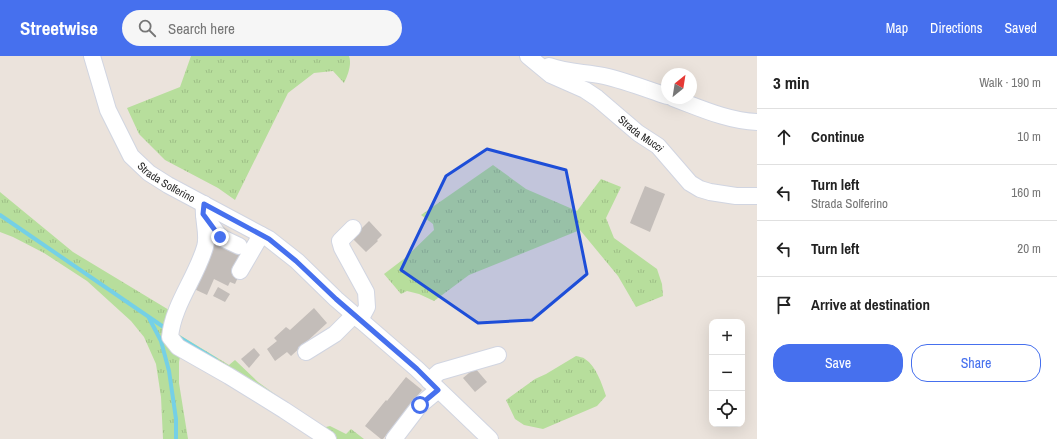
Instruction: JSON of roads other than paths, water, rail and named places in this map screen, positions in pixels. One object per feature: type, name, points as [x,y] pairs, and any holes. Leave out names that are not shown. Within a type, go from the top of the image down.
[{"type":"street","name":"Strada Solferino","points":[[92,56],[108,110],[131,156],[149,173],[203,209],[269,239],[296,261],[434,385],[490,439]]},
{"type":"street","points":[[528,57],[562,70],[604,76],[661,94]]},
{"type":"street","name":"Strada Mucci","points":[[528,57],[550,75],[590,93],[603,102],[638,132],[658,146],[690,183],[700,189],[710,192],[736,196],[757,196]]},
{"type":"street","points":[[689,104],[724,117],[757,122]]},
{"type":"street","points":[[203,209],[220,237],[239,246]]},
{"type":"street","points":[[203,209],[206,232],[205,246],[196,272],[181,301],[171,327],[170,337],[178,347],[278,406],[328,439]]},
{"type":"street","points":[[306,352],[335,334],[367,307],[366,292],[342,248],[340,241],[353,228]]},
{"type":"street","points":[[240,271],[261,235]]},
{"type":"street","points":[[394,439],[434,385],[439,372],[498,355]]},
{"type":"waterway","points":[[0,215],[165,328]]},
{"type":"waterway","points":[[149,318],[161,341],[169,371],[176,419],[176,439]]},
{"type":"waterway","points":[[177,336],[216,360]]}]
